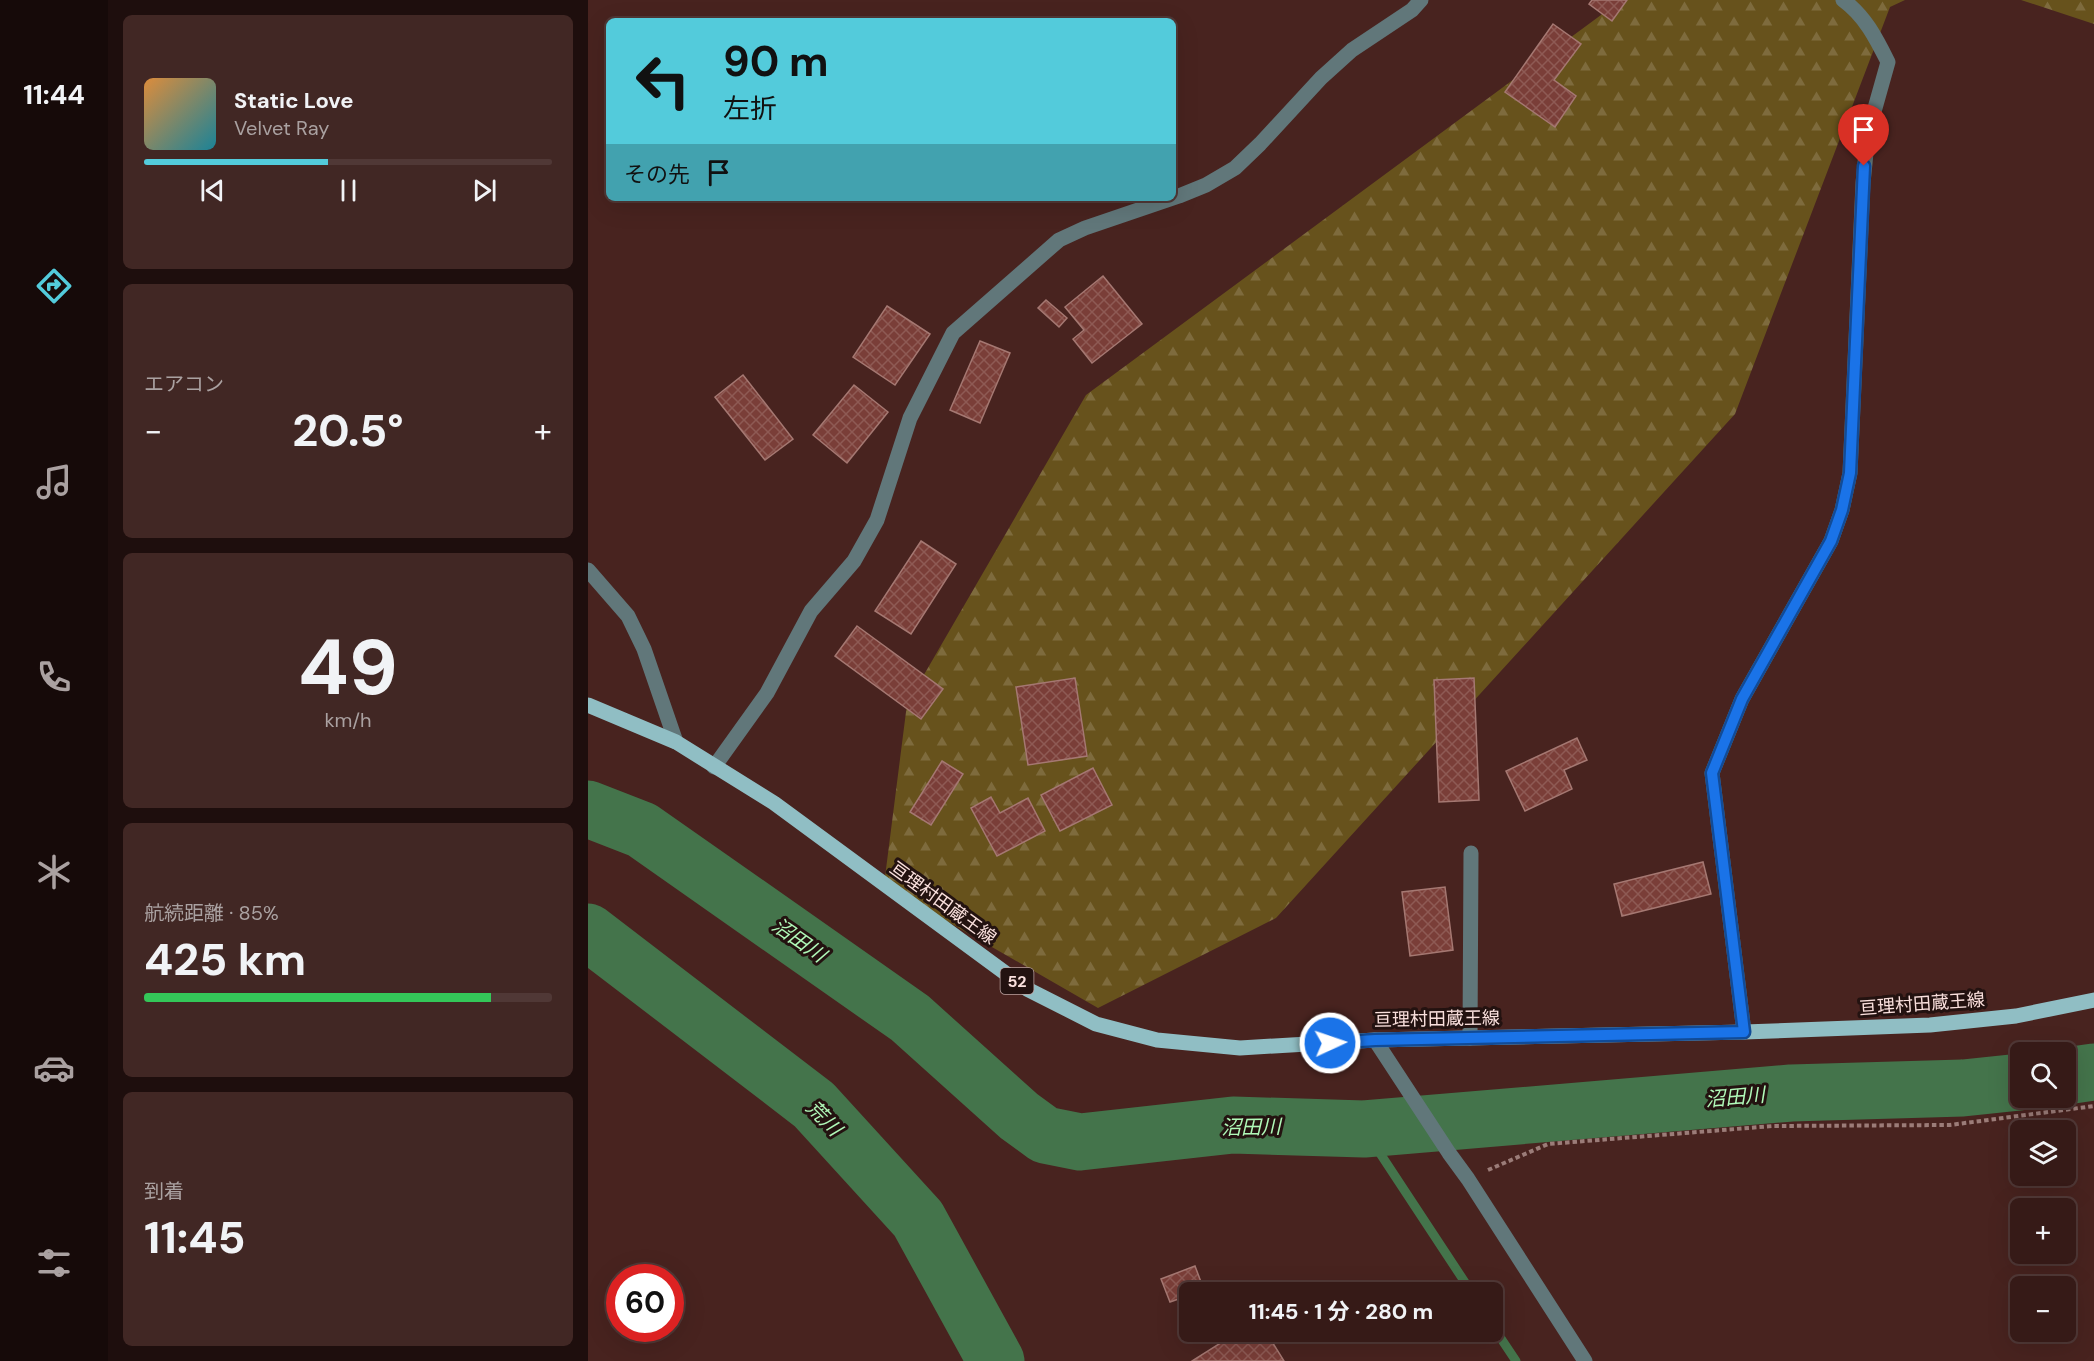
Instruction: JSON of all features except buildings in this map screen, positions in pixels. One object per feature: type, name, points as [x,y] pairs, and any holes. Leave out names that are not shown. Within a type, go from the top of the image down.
[{"type":"main road","name":"亘理村田蔵王線","points":[[588,705],[676,742],[774,803],[1027,989],[1096,1024],[1158,1040],[1240,1048],[1375,1040],[1744,1032],[1930,1025],[2016,1016],[2094,1000]]},
{"type":"street","points":[[1176,197],[1206,185],[1235,168],[1352,50],[1412,10],[1422,0]]},
{"type":"street","points":[[1744,1032],[1712,773],[1742,699],[1831,541],[1842,510],[1850,473],[1863,183],[1868,133],[1888,62],[1873,33],[1857,10],[1843,0]]},
{"type":"street","points":[[714,767],[767,693],[811,611],[854,561],[877,520],[910,418],[953,333],[1059,240],[1085,228],[1164,201]]},
{"type":"street","points":[[588,570],[628,616],[644,649],[676,742]]},
{"type":"street","points":[[1470,1038],[1471,853]]},
{"type":"street","points":[[1375,1040],[1585,1361]]},
{"type":"path","points":[[1468,1179],[1548,1144],[1773,1126],[1950,1125],[2094,1106]]},
{"type":"green space","points":[[1611,0],[1905,0],[1890,7],[1735,414],[1276,918],[1098,1008],[884,885],[907,704],[1086,395],[1601,15]]},
{"type":"green space","points":[[2021,0],[2094,0],[2094,24]]},
{"type":"waterway","name":"沼田川","points":[[588,809],[642,830],[910,1018],[1019,1116],[1045,1135],[1080,1142],[1233,1125],[1364,1129],[1791,1093],[1963,1088],[2010,1083]]},
{"type":"waterway","name":"荒川","points":[[588,932],[814,1105],[918,1219],[996,1361]]},
{"type":"waterway","name":"沼田川","points":[[2076,1075],[2094,1072]]},
{"type":"waterway","points":[[1364,1129],[1465,1282]]},
{"type":"waterway","points":[[1503,1342],[1516,1361]]},
{"type":"route","points":[[1330,1043],[1375,1040],[1744,1032],[1712,773],[1742,699],[1831,541],[1842,510],[1850,473],[1864,166]]}]
